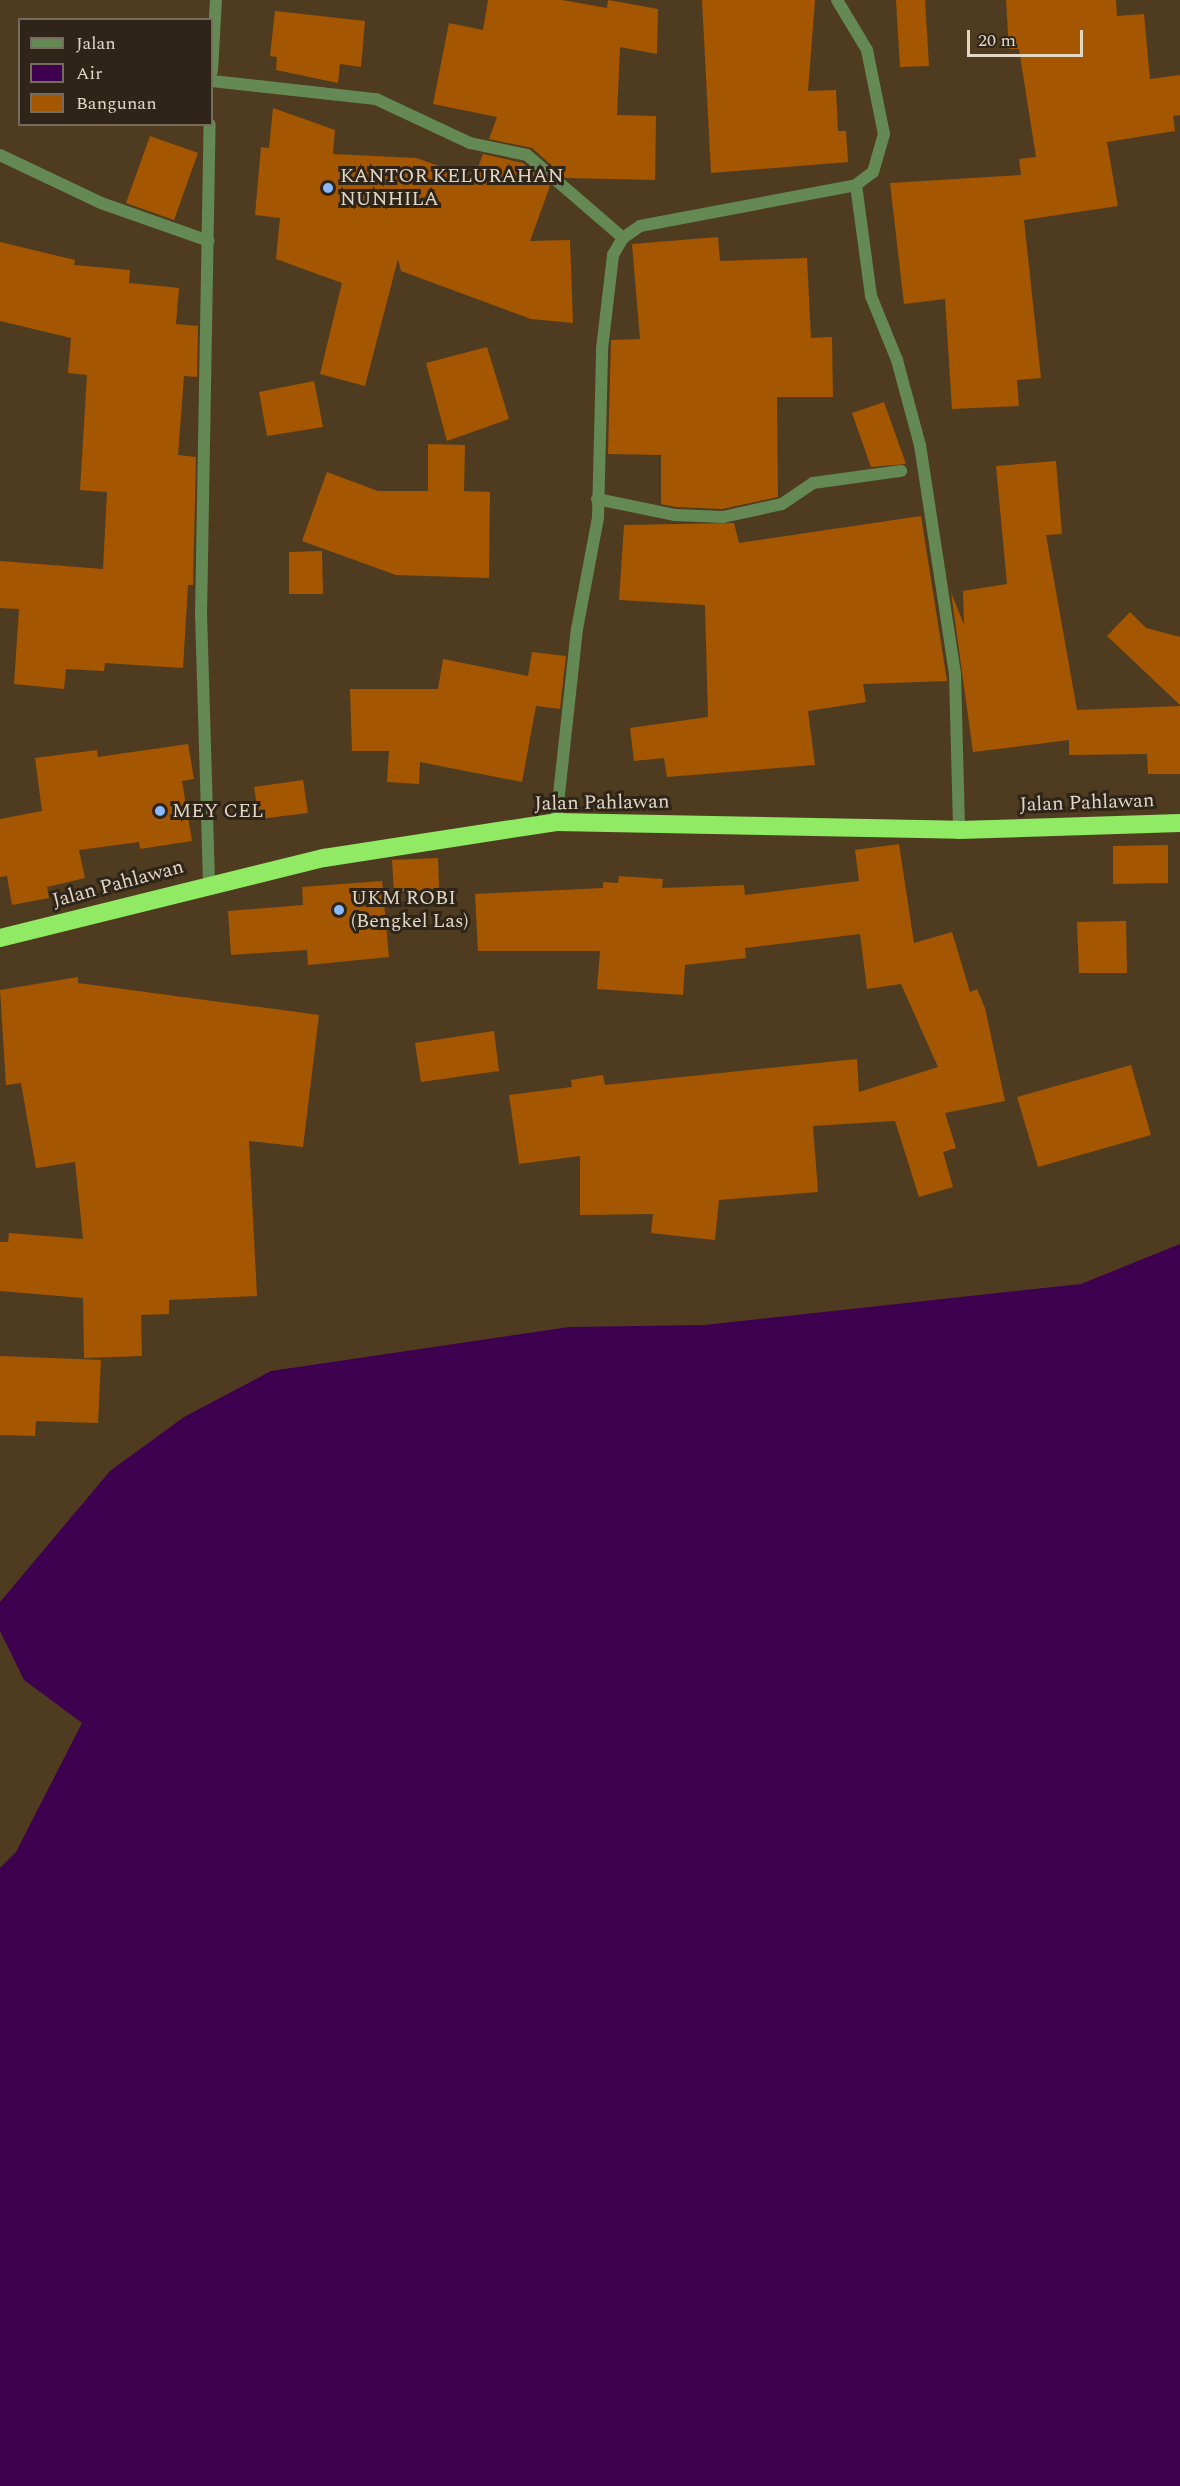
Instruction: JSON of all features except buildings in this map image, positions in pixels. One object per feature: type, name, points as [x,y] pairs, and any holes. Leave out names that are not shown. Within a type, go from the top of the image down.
[{"type":"highway","name":"Jalan Pahlawan","points":[[0,939],[209,882],[324,858],[556,822],[958,830],[1180,823]]},
{"type":"street","points":[[213,53],[216,0]]},
{"type":"street","points":[[556,822],[597,499],[606,286],[623,238],[640,226],[856,185],[873,172],[884,134],[867,50],[837,0]]},
{"type":"street","points":[[213,81],[376,99],[470,143],[527,155],[623,238]]},
{"type":"street","points":[[209,882],[201,616],[210,126]]},
{"type":"street","points":[[0,155],[101,203],[209,242]]},
{"type":"street","points":[[856,185],[871,296],[897,360],[920,445],[955,674],[958,830]]},
{"type":"street","points":[[597,499],[675,515],[723,517],[782,504],[813,483],[901,471]]},
{"type":"water","points":[[1180,1244],[1180,2486],[0,2486],[0,1868],[16,1852],[82,1723],[24,1680],[0,1631],[0,1602],[110,1471],[184,1417],[271,1371],[569,1327],[704,1325],[1081,1284]]},
{"type":"place","name":"KANTOR KELURAHAN NUNHILA","points":[[328,188]]},
{"type":"place","name":"MEY CEL","points":[[160,811]]},
{"type":"place","name":"UKM ROBI (Bengkel Las)","points":[[339,910]]}]
